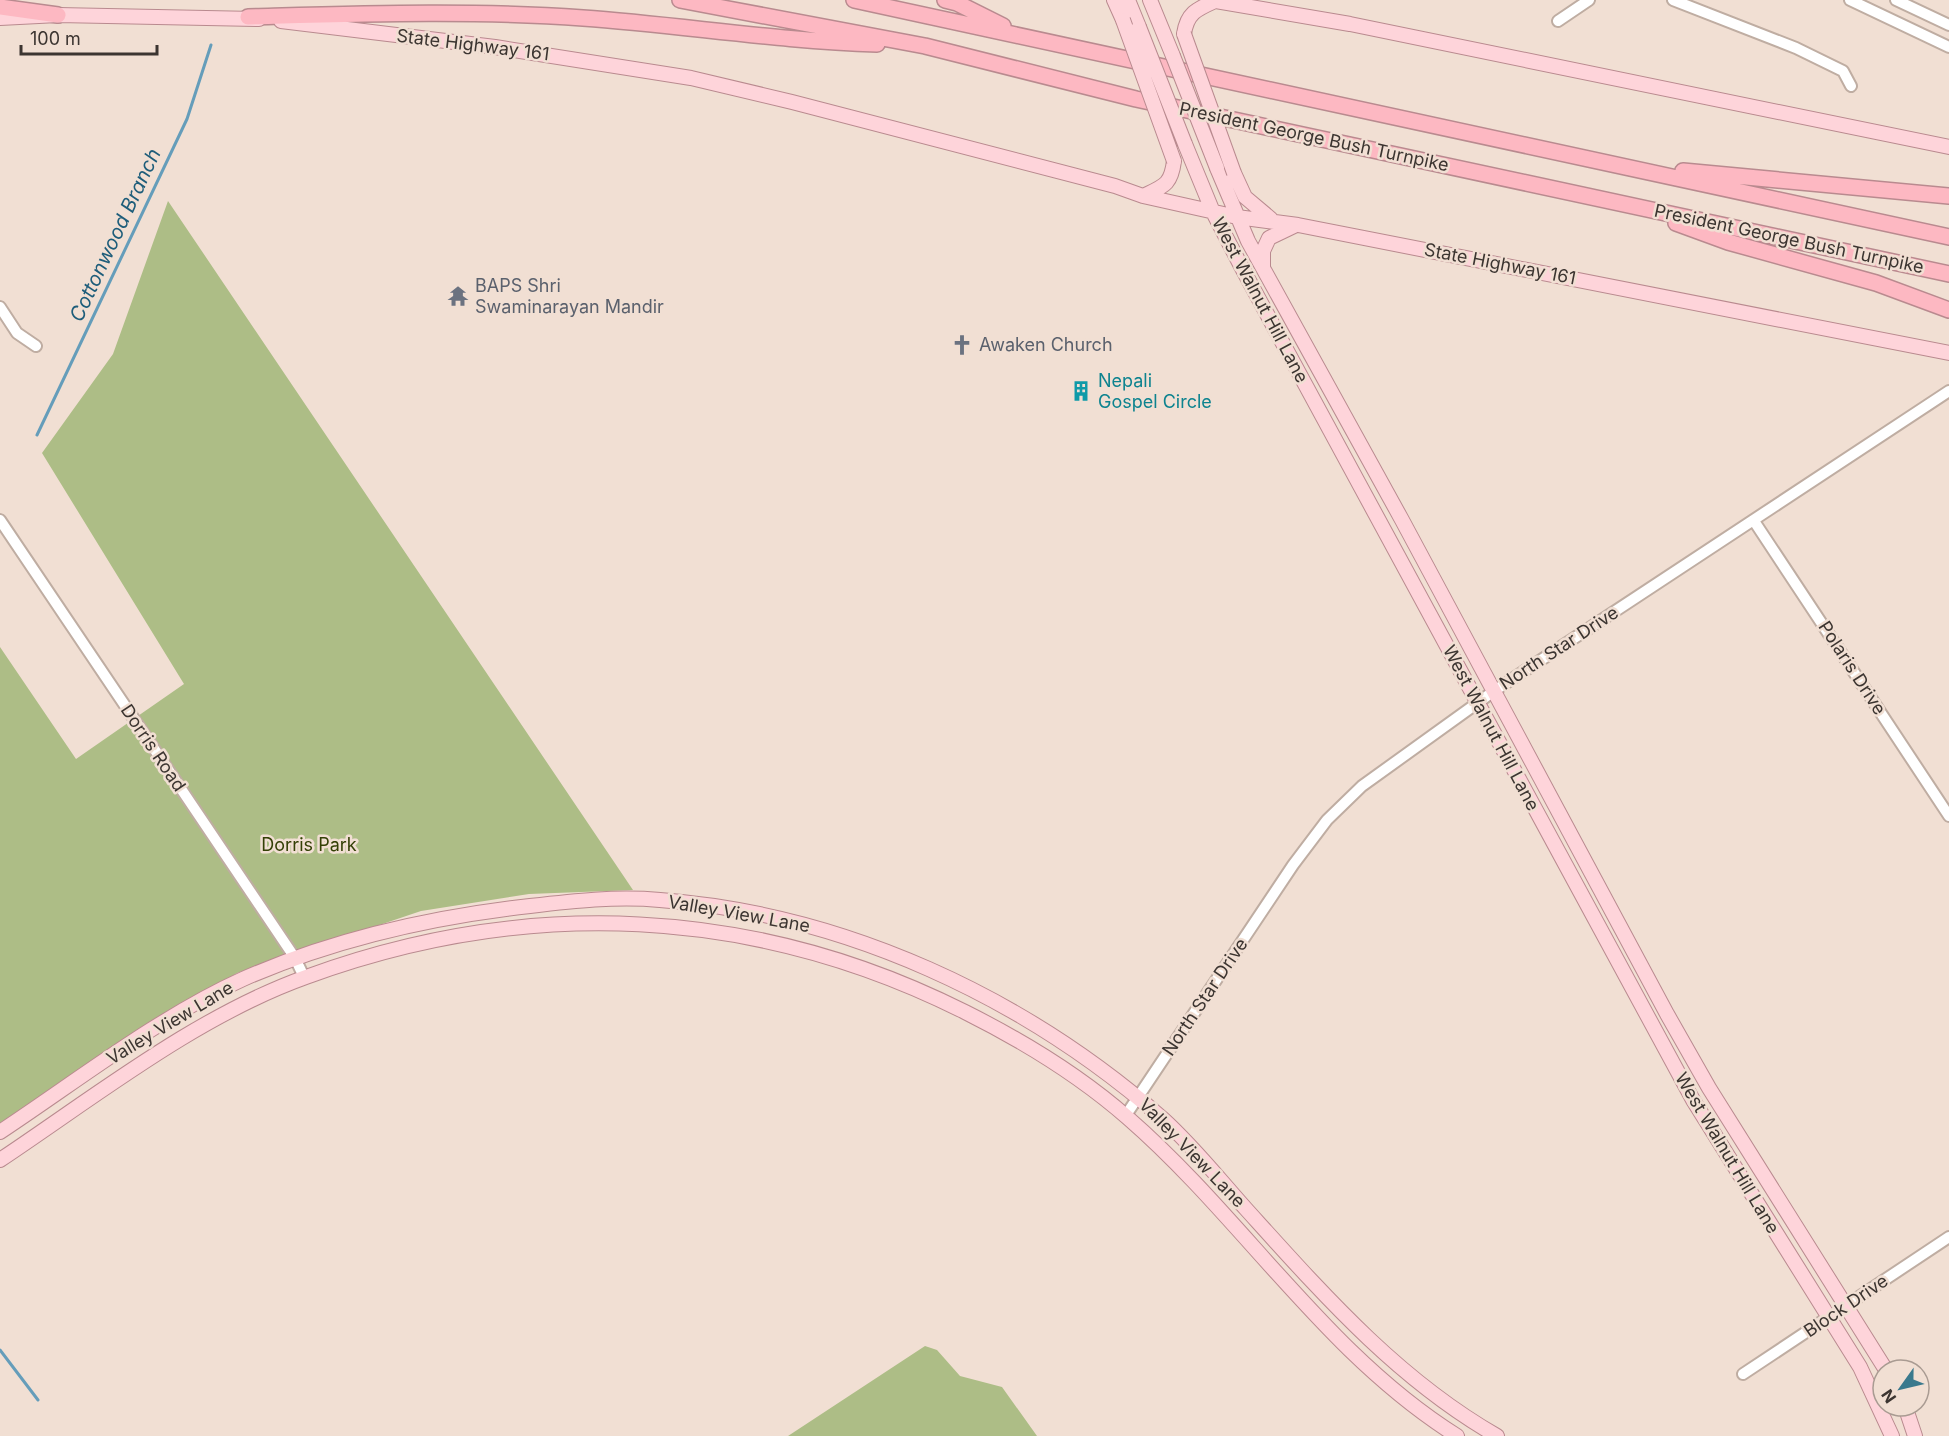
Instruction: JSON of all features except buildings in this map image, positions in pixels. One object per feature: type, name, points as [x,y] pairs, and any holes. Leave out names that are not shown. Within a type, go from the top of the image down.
[{"type":"highway","name":"President George Bush Turnpike","points":[[680,0],[925,46],[1136,99],[1949,274]]},
{"type":"highway","name":"President George Bush Turnpike","points":[[854,0],[1949,237]]},
{"type":"highway","points":[[945,0],[957,3],[1022,36]]},
{"type":"highway","points":[[0,7],[58,15]]},
{"type":"highway","points":[[248,17],[389,13],[581,17],[827,43],[925,46]]},
{"type":"highway","points":[[1628,167],[1949,196]]},
{"type":"highway","points":[[1619,203],[1728,242],[1876,283],[1949,310]]},
{"type":"main road","points":[[1114,0],[1174,161],[1172,177],[1164,186],[1143,196]]},
{"type":"main road","name":"West Walnut Hill Lane","points":[[1128,0],[1213,212],[1476,703],[1693,1100],[1860,1367],[1892,1436]]},
{"type":"main road","name":"West Walnut Hill Lane","points":[[1150,0],[1237,217],[1318,370],[1494,691],[1671,1022],[1709,1088],[1878,1358]]},
{"type":"main road","points":[[1274,221],[1245,197],[1184,34],[1185,22],[1192,12],[1212,0],[1350,24],[1949,147]]},
{"type":"main road","name":"State Highway 161","points":[[0,18],[58,15],[248,17],[495,47],[691,78],[1115,186],[1143,196],[1213,212],[1298,225],[1949,353]]},
{"type":"main road","points":[[1263,267],[1263,251],[1269,238],[1278,231],[1298,225]]},
{"type":"main road","points":[[1302,378],[1318,370]]},
{"type":"main road","points":[[1575,884],[1592,874]]},
{"type":"main road","name":"Valley View Lane","points":[[0,1132],[187,1008],[242,980],[295,958],[360,938],[447,917],[581,901],[661,900],[766,915],[861,941],[945,976],[999,1003],[1052,1035],[1137,1097],[1168,1123],[1346,1318],[1382,1352],[1429,1392],[1497,1436]]},
{"type":"main road","name":"Valley View Lane","points":[[0,1160],[202,1028],[304,977],[404,947],[505,928],[633,923],[722,931],[828,955],[938,998],[1038,1052],[1078,1077],[1126,1115],[1185,1169],[1247,1240],[1369,1368],[1418,1410],[1457,1436]]},
{"type":"main road","points":[[1655,1031],[1671,1022]]},
{"type":"main road","points":[[1909,1418],[1915,1436]]},
{"type":"street","points":[[1558,21],[1589,0]]},
{"type":"street","points":[[1674,0],[1796,48],[1843,71],[1851,86]]},
{"type":"street","points":[[1850,0],[1949,47]]},
{"type":"street","points":[[1896,0],[1949,25]]},
{"type":"street","points":[[0,307],[17,333],[36,346]]},
{"type":"street","name":"North Star Drive","points":[[1126,1115],[1293,865],[1327,820],[1362,786],[1476,703],[1949,391]]},
{"type":"street","name":"Dorris Road","points":[[0,520],[295,958],[304,977]]},
{"type":"street","name":"Polaris Drive","points":[[1754,521],[1949,816]]},
{"type":"street","name":"Block Drive","points":[[1743,1374],[1949,1237]]},
{"type":"green space","name":"Dorris Park","points":[[168,201],[633,890],[529,894],[421,911],[237,973],[169,1014],[0,1126],[0,647],[76,759],[184,684],[42,453],[113,354]]},
{"type":"green space","points":[[925,1346],[937,1350],[960,1376],[1002,1387],[1037,1436],[788,1436]]},
{"type":"waterway","name":"Cottonwood Branch","points":[[37,435],[187,119],[211,45]]},
{"type":"waterway","name":"Cottonwood Branch","points":[[0,1350],[38,1400]]},
{"type":"place","name":"BAPS Shri Swaminarayan Mandir","points":[[458,296]]},
{"type":"place","name":"Awaken Church","points":[[962,345]]},
{"type":"place","name":"Nepali Gospel Circle","points":[[1081,391]]}]
